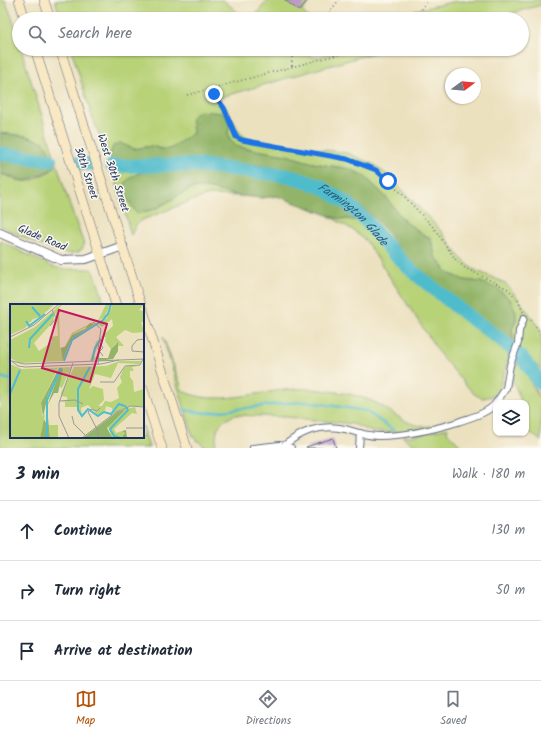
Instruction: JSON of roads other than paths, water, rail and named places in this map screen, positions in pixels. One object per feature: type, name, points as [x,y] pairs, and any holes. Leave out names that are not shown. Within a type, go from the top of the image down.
[{"type":"main road","points":[[19,0],[23,12]]},
{"type":"main road","points":[[44,0],[48,12]]},
{"type":"main road","name":"30th Street","points":[[36,56],[116,304]]},
{"type":"main road","name":"West 30th Street","points":[[62,56],[142,304]]},
{"type":"main road","points":[[144,313],[187,448]]},
{"type":"main road","points":[[144,393],[162,448]]},
{"type":"street","name":"Glade Road","points":[[0,232],[61,260],[80,260],[100,255],[123,246]]},
{"type":"street","points":[[498,400],[506,388],[510,365],[518,343],[519,330],[524,318]]},
{"type":"street","points":[[282,447],[299,435],[318,428],[336,428],[376,436],[408,434],[436,428],[480,414],[493,405]]},
{"type":"street","points":[[359,448],[360,433]]},
{"type":"street","points":[[253,448],[291,448]]},
{"type":"waterway","name":"Farmington Glade","points":[[0,154],[50,160]]},
{"type":"waterway","name":"Farmington Glade","points":[[77,163],[92,164]]},
{"type":"waterway","name":"Farmington Glade","points":[[112,166],[196,165],[290,176],[320,186],[349,205],[367,222],[389,248],[412,271],[469,317],[503,341],[523,359],[541,384]]},
{"type":"waterway","points":[[0,377],[10,380]]},
{"type":"waterway","points":[[184,410],[205,413],[287,403],[309,402],[366,411],[393,430]]}]
